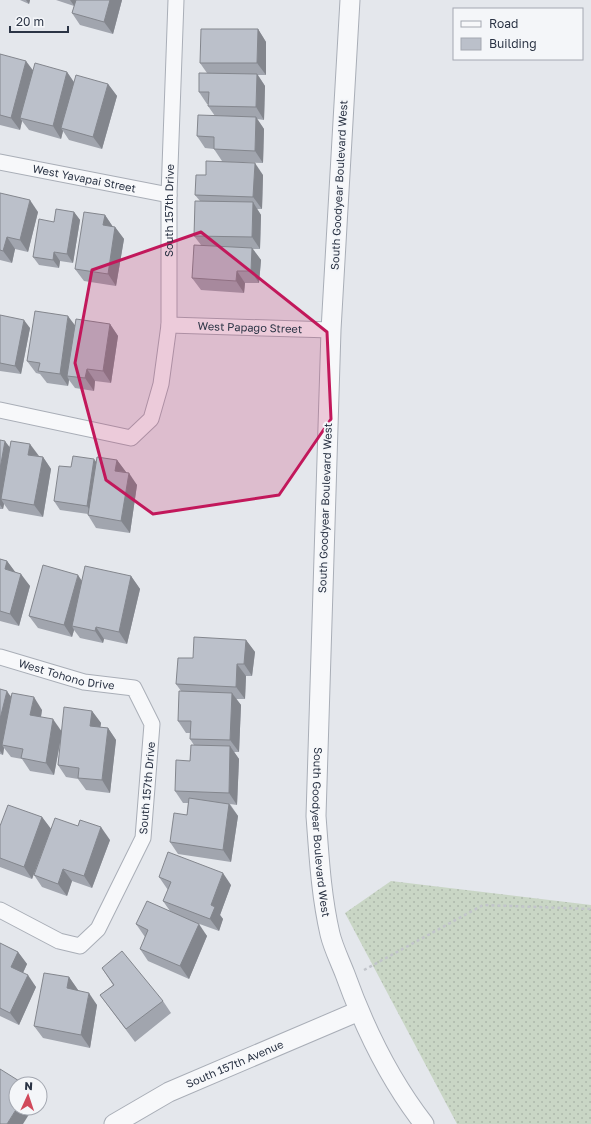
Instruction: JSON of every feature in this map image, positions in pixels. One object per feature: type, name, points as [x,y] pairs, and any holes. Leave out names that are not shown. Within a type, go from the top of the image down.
[{"type":"street","name":"South 157th Drive","points":[[0,410],[131,438],[151,419],[160,384],[168,324],[168,196],[176,0]]},
{"type":"street","name":"South Goodyear Boulevard West","points":[[350,0],[330,330],[316,816],[321,880],[330,935],[359,1011],[373,1042],[410,1106],[424,1124]]},
{"type":"street","name":"West Yavapai Street","points":[[0,162],[168,196]]},
{"type":"street","name":"West Papago Street","points":[[168,324],[330,330]]},
{"type":"street","name":"West Tohono Drive","points":[[0,658],[84,682],[134,688]]},
{"type":"street","name":"South 157th Drive","points":[[0,910],[59,941],[80,946],[98,929],[144,838],[152,724],[134,688]]},
{"type":"street","name":"South 157th Avenue","points":[[114,1124],[169,1092],[359,1011]]},
{"type":"path","points":[[347,979],[483,905],[591,909]]},
{"type":"highlighted area","points":[[201,232],[327,332],[331,419],[279,495],[153,514],[106,480],[75,363],[92,270]]},
{"type":"green space","points":[[391,881],[591,905],[591,1124],[457,1124],[345,913]]},
{"type":"building","points":[[76,0],[110,0],[104,22],[72,13]]},
{"type":"building","points":[[201,29],[258,29],[257,63],[200,63]]},
{"type":"building","points":[[0,54],[26,61],[11,118],[0,115]]},
{"type":"building","points":[[35,63],[67,72],[53,126],[20,118]]},
{"type":"building","points":[[199,73],[257,74],[256,107],[208,106],[209,92],[199,92]]},
{"type":"building","points":[[76,75],[108,84],[93,137],[61,128]]},
{"type":"building","points":[[198,115],[256,117],[255,151],[214,149],[214,137],[197,136]]},
{"type":"building","points":[[206,161],[255,163],[253,197],[195,195],[196,175],[206,175]]},
{"type":"building","points":[[0,193],[30,200],[20,240],[7,237],[3,251],[0,250]]},
{"type":"building","points":[[195,201],[253,202],[252,237],[194,236]]},
{"type":"building","points":[[56,209],[74,212],[67,254],[54,252],[53,260],[33,257],[39,219],[54,222]]},
{"type":"building","points":[[84,212],[105,215],[103,225],[115,227],[108,274],[75,269]]},
{"type":"building","points":[[194,245],[252,248],[251,271],[237,271],[236,281],[192,278]]},
{"type":"building","points":[[35,311],[68,316],[60,374],[38,371],[40,363],[27,361]]},
{"type":"building","points":[[0,315],[24,320],[15,366],[0,363]]},
{"type":"building","points":[[76,319],[110,324],[103,371],[87,369],[85,378],[67,376]]},
{"type":"building","points":[[0,440],[5,441],[0,469]]},
{"type":"building","points":[[11,441],[30,444],[28,455],[43,457],[34,505],[1,499]]},
{"type":"building","points":[[73,456],[94,459],[87,506],[54,501],[59,466],[71,467]]},
{"type":"building","points":[[97,457],[117,460],[115,471],[129,473],[121,521],[88,515]]},
{"type":"building","points":[[0,559],[7,561],[5,569],[21,574],[10,614],[0,611]]},
{"type":"building","points":[[43,565],[78,575],[64,625],[29,616]]},
{"type":"building","points":[[85,566],[131,576],[119,632],[96,627],[95,631],[72,626]]},
{"type":"building","points":[[194,637],[246,640],[244,664],[237,664],[236,687],[176,684],[178,658],[193,658]]},
{"type":"building","points":[[0,689],[7,691],[0,719]]},
{"type":"building","points":[[179,691],[232,693],[230,740],[190,739],[191,721],[178,721]]},
{"type":"building","points":[[12,693],[34,697],[30,715],[53,719],[46,763],[21,758],[23,749],[2,745]]},
{"type":"building","points":[[64,707],[92,711],[90,726],[108,728],[102,780],[78,778],[79,768],[58,765]]},
{"type":"building","points":[[191,745],[230,746],[229,793],[175,791],[176,760],[190,761]]},
{"type":"building","points":[[189,798],[229,804],[223,850],[170,842],[174,813],[187,815]]},
{"type":"building","points":[[8,805],[42,817],[24,867],[0,858],[0,826]]},
{"type":"building","points":[[55,818],[78,826],[80,820],[101,827],[84,876],[63,869],[58,884],[34,875]]},
{"type":"building","points":[[168,852],[223,873],[211,905],[215,907],[210,919],[163,901],[171,882],[159,877]]},
{"type":"building","points":[[147,901],[199,924],[180,966],[140,949],[148,930],[136,924]]},
{"type":"building","points":[[0,943],[18,952],[11,967],[28,975],[10,1013],[0,1008]]},
{"type":"building","points":[[122,951],[163,1001],[126,1029],[100,995],[114,985],[102,968]]},
{"type":"building","points":[[44,973],[69,977],[67,988],[89,993],[81,1035],[34,1026]]},
{"type":"building","points":[[0,1069],[11,1076],[8,1076],[8,1116],[12,1116],[7,1124],[0,1124]]}]
